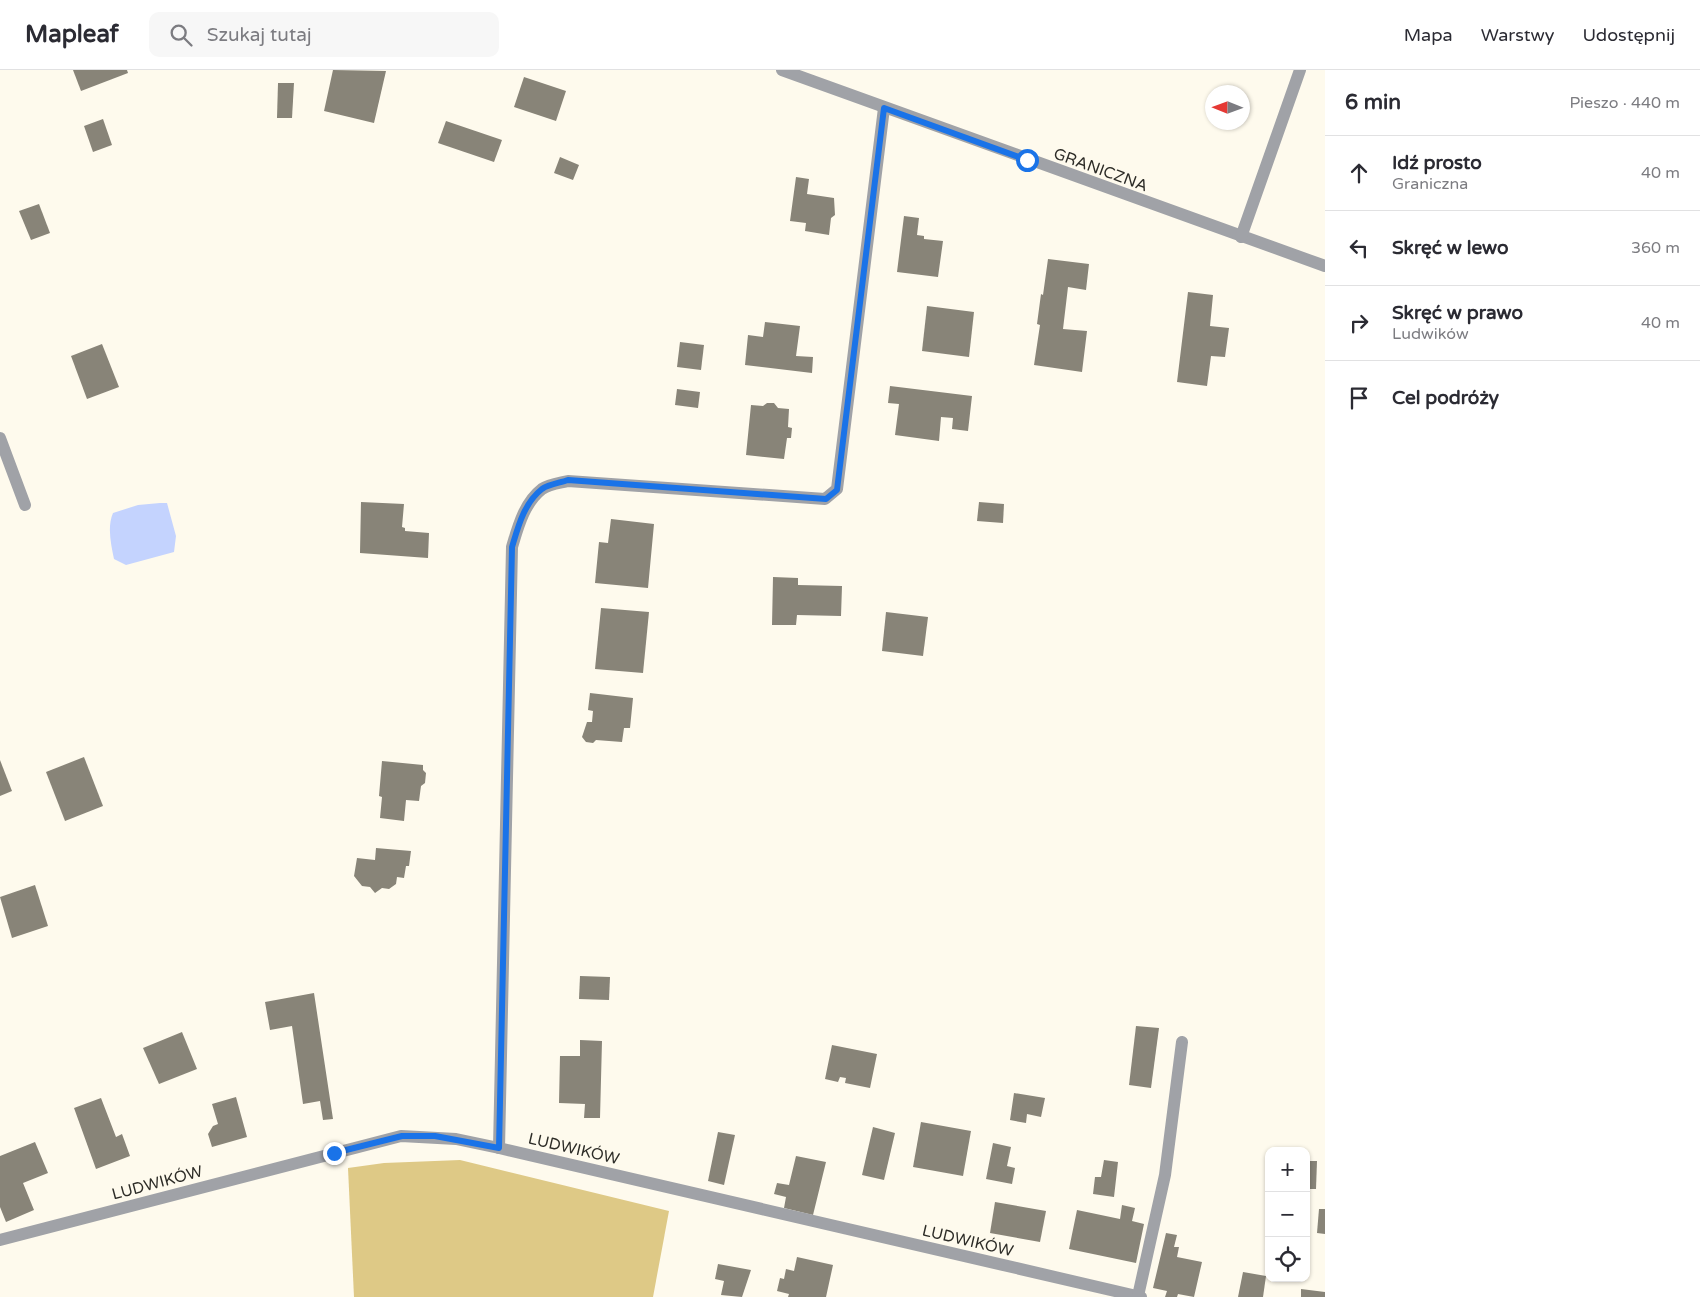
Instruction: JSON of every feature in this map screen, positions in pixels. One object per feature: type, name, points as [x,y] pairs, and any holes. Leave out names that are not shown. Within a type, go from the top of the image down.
[{"type":"street","name":"GRANICZNA","points":[[782,70],[1325,266]]},
{"type":"street","points":[[1241,237],[1300,70]]},
{"type":"street","points":[[499,1148],[512,547],[520,519],[531,501],[543,488],[568,480],[826,499],[837,490],[884,108]]},
{"type":"street","points":[[0,438],[25,505]]},
{"type":"street","points":[[1140,1297],[1165,1175],[1182,1042]]},
{"type":"street","name":"LUDWIKÓW","points":[[0,1240],[402,1136],[449,1138],[1140,1297]]},
{"type":"shaded area","points":[[460,1160],[669,1211],[653,1297],[354,1297],[348,1168],[384,1163]]},
{"type":"water","points":[[167,503],[176,536],[174,552],[126,565],[114,559],[110,530],[113,513],[138,505]]},
{"type":"building","points":[[73,70],[127,70],[128,73],[81,91]]},
{"type":"building","points":[[333,70],[386,71],[374,123],[324,111]]},
{"type":"building","points":[[524,77],[566,91],[556,121],[514,107]]},
{"type":"building","points":[[278,83],[294,83],[292,118],[277,118]]},
{"type":"building","points":[[103,119],[112,145],[93,152],[84,126]]},
{"type":"building","points":[[446,121],[502,140],[494,162],[438,143]]},
{"type":"building","points":[[560,157],[579,165],[573,180],[554,173]]},
{"type":"building","points":[[796,177],[809,179],[807,194],[834,198],[835,215],[831,218],[829,235],[805,231],[806,223],[790,221]]},
{"type":"building","points":[[39,204],[50,233],[31,240],[19,211]]},
{"type":"building","points":[[904,216],[919,218],[917,235],[924,236],[924,239],[943,241],[938,277],[897,272]]},
{"type":"building","points":[[1048,259],[1089,264],[1086,290],[1068,287],[1063,329],[1087,331],[1082,372],[1034,365],[1040,325],[1037,324]]},
{"type":"building","points":[[1188,292],[1213,295],[1210,326],[1229,328],[1225,357],[1211,356],[1207,386],[1177,382]]},
{"type":"building","points":[[927,306],[974,312],[969,357],[922,351]]},
{"type":"building","points":[[765,322],[800,326],[796,356],[813,357],[812,373],[745,365],[748,335],[763,337]]},
{"type":"building","points":[[680,342],[704,345],[701,370],[677,367]]},
{"type":"building","points":[[102,344],[119,387],[87,399],[71,356]]},
{"type":"building","points":[[890,386],[972,396],[968,431],[952,429],[953,418],[941,417],[939,441],[895,435],[899,404],[888,403]]},
{"type":"building","points":[[677,389],[700,392],[698,408],[675,405]]},
{"type":"building","points":[[767,403],[774,403],[778,408],[789,409],[788,427],[792,428],[791,438],[787,438],[784,459],[746,455],[751,405],[763,406]]},
{"type":"building","points":[[361,502],[404,504],[402,527],[405,528],[405,531],[429,533],[428,558],[360,553]]},
{"type":"building","points":[[979,502],[1004,504],[1003,523],[977,521]]},
{"type":"building","points":[[611,519],[654,524],[648,588],[595,583],[599,542],[608,543]]},
{"type":"building","points":[[773,577],[798,578],[798,585],[842,586],[841,616],[797,615],[796,625],[772,625]]},
{"type":"building","points":[[601,608],[649,612],[643,673],[595,669]]},
{"type":"building","points":[[886,612],[928,617],[923,656],[882,651]]},
{"type":"building","points":[[590,693],[633,698],[630,728],[624,728],[622,742],[596,740],[593,743],[586,742],[582,737],[587,722],[592,722],[593,711],[588,710]]},
{"type":"building","points":[[84,757],[103,806],[65,821],[46,772]]},
{"type":"building","points":[[0,760],[12,791],[0,796]]},
{"type":"building","points":[[382,761],[423,765],[423,770],[426,773],[425,783],[421,786],[419,801],[406,800],[404,821],[380,818],[382,797],[379,796]]},
{"type":"building","points":[[376,848],[411,851],[409,866],[406,866],[404,878],[397,877],[396,884],[389,889],[382,888],[375,893],[370,887],[362,886],[354,876],[357,858],[375,860]]},
{"type":"building","points":[[35,885],[48,926],[12,938],[0,897]]},
{"type":"building","points":[[580,976],[610,977],[609,1000],[579,999]]},
{"type":"building","points":[[314,993],[333,1119],[323,1120],[320,1101],[303,1104],[292,1026],[270,1030],[265,1002]]},
{"type":"building","points":[[1136,1026],[1159,1028],[1151,1088],[1129,1085]]},
{"type":"building","points":[[182,1032],[197,1069],[159,1084],[143,1048]]},
{"type":"building","points":[[580,1040],[602,1041],[600,1118],[584,1118],[585,1104],[559,1103],[560,1056],[580,1056]]},
{"type":"building","points":[[832,1045],[877,1054],[870,1088],[845,1083],[846,1078],[840,1077],[838,1082],[825,1079]]},
{"type":"building","points":[[1014,1093],[1045,1098],[1041,1117],[1027,1114],[1026,1123],[1010,1120]]},
{"type":"building","points":[[236,1097],[247,1137],[212,1147],[208,1134],[213,1126],[218,1124],[212,1104]]},
{"type":"building","points":[[101,1098],[116,1137],[122,1134],[130,1156],[96,1169],[74,1108]]},
{"type":"building","points":[[921,1122],[971,1131],[963,1176],[913,1167]]},
{"type":"building","points":[[873,1127],[895,1133],[884,1180],[862,1175]]},
{"type":"building","points":[[718,1132],[735,1135],[724,1185],[708,1181]]},
{"type":"building","points":[[35,1142],[48,1173],[23,1183],[34,1210],[6,1222],[0,1207],[0,1156]]},
{"type":"building","points":[[993,1143],[1011,1147],[1007,1166],[1015,1168],[1012,1184],[986,1179]]},
{"type":"building","points":[[796,1156],[826,1162],[813,1215],[784,1208],[786,1197],[774,1194],[777,1183],[789,1185]]},
{"type":"building","points":[[1104,1160],[1118,1162],[1114,1197],[1093,1194],[1095,1177],[1101,1177]]},
{"type":"building","points":[[1310,1161],[1317,1161],[1316,1189],[1310,1189]]},
{"type":"building","points":[[995,1202],[1046,1211],[1040,1242],[990,1233]]},
{"type":"building","points":[[1122,1205],[1135,1208],[1132,1221],[1144,1224],[1136,1263],[1069,1249],[1077,1210],[1120,1219]]},
{"type":"building","points":[[1319,1209],[1325,1209],[1325,1234],[1317,1233]]},
{"type":"building","points":[[1166,1233],[1177,1235],[1174,1247],[1179,1247],[1177,1257],[1202,1262],[1194,1297],[1178,1294],[1177,1297],[1165,1297],[1167,1291],[1153,1288]]},
{"type":"building","points":[[797,1257],[833,1265],[826,1297],[788,1297],[789,1294],[777,1291],[780,1278],[784,1279],[786,1269],[794,1271]]},
{"type":"building","points":[[718,1264],[751,1270],[742,1297],[721,1295],[724,1281],[715,1279]]},
{"type":"building","points":[[1243,1272],[1265,1276],[1263,1297],[1238,1297]]},
{"type":"building","points":[[1301,1289],[1325,1292],[1325,1297],[1301,1297]]},
{"type":"route","points":[[334,1153],[402,1136],[435,1136],[499,1148],[512,547],[520,519],[531,501],[543,488],[568,480],[826,499],[837,490],[884,108],[1027,160]]}]
